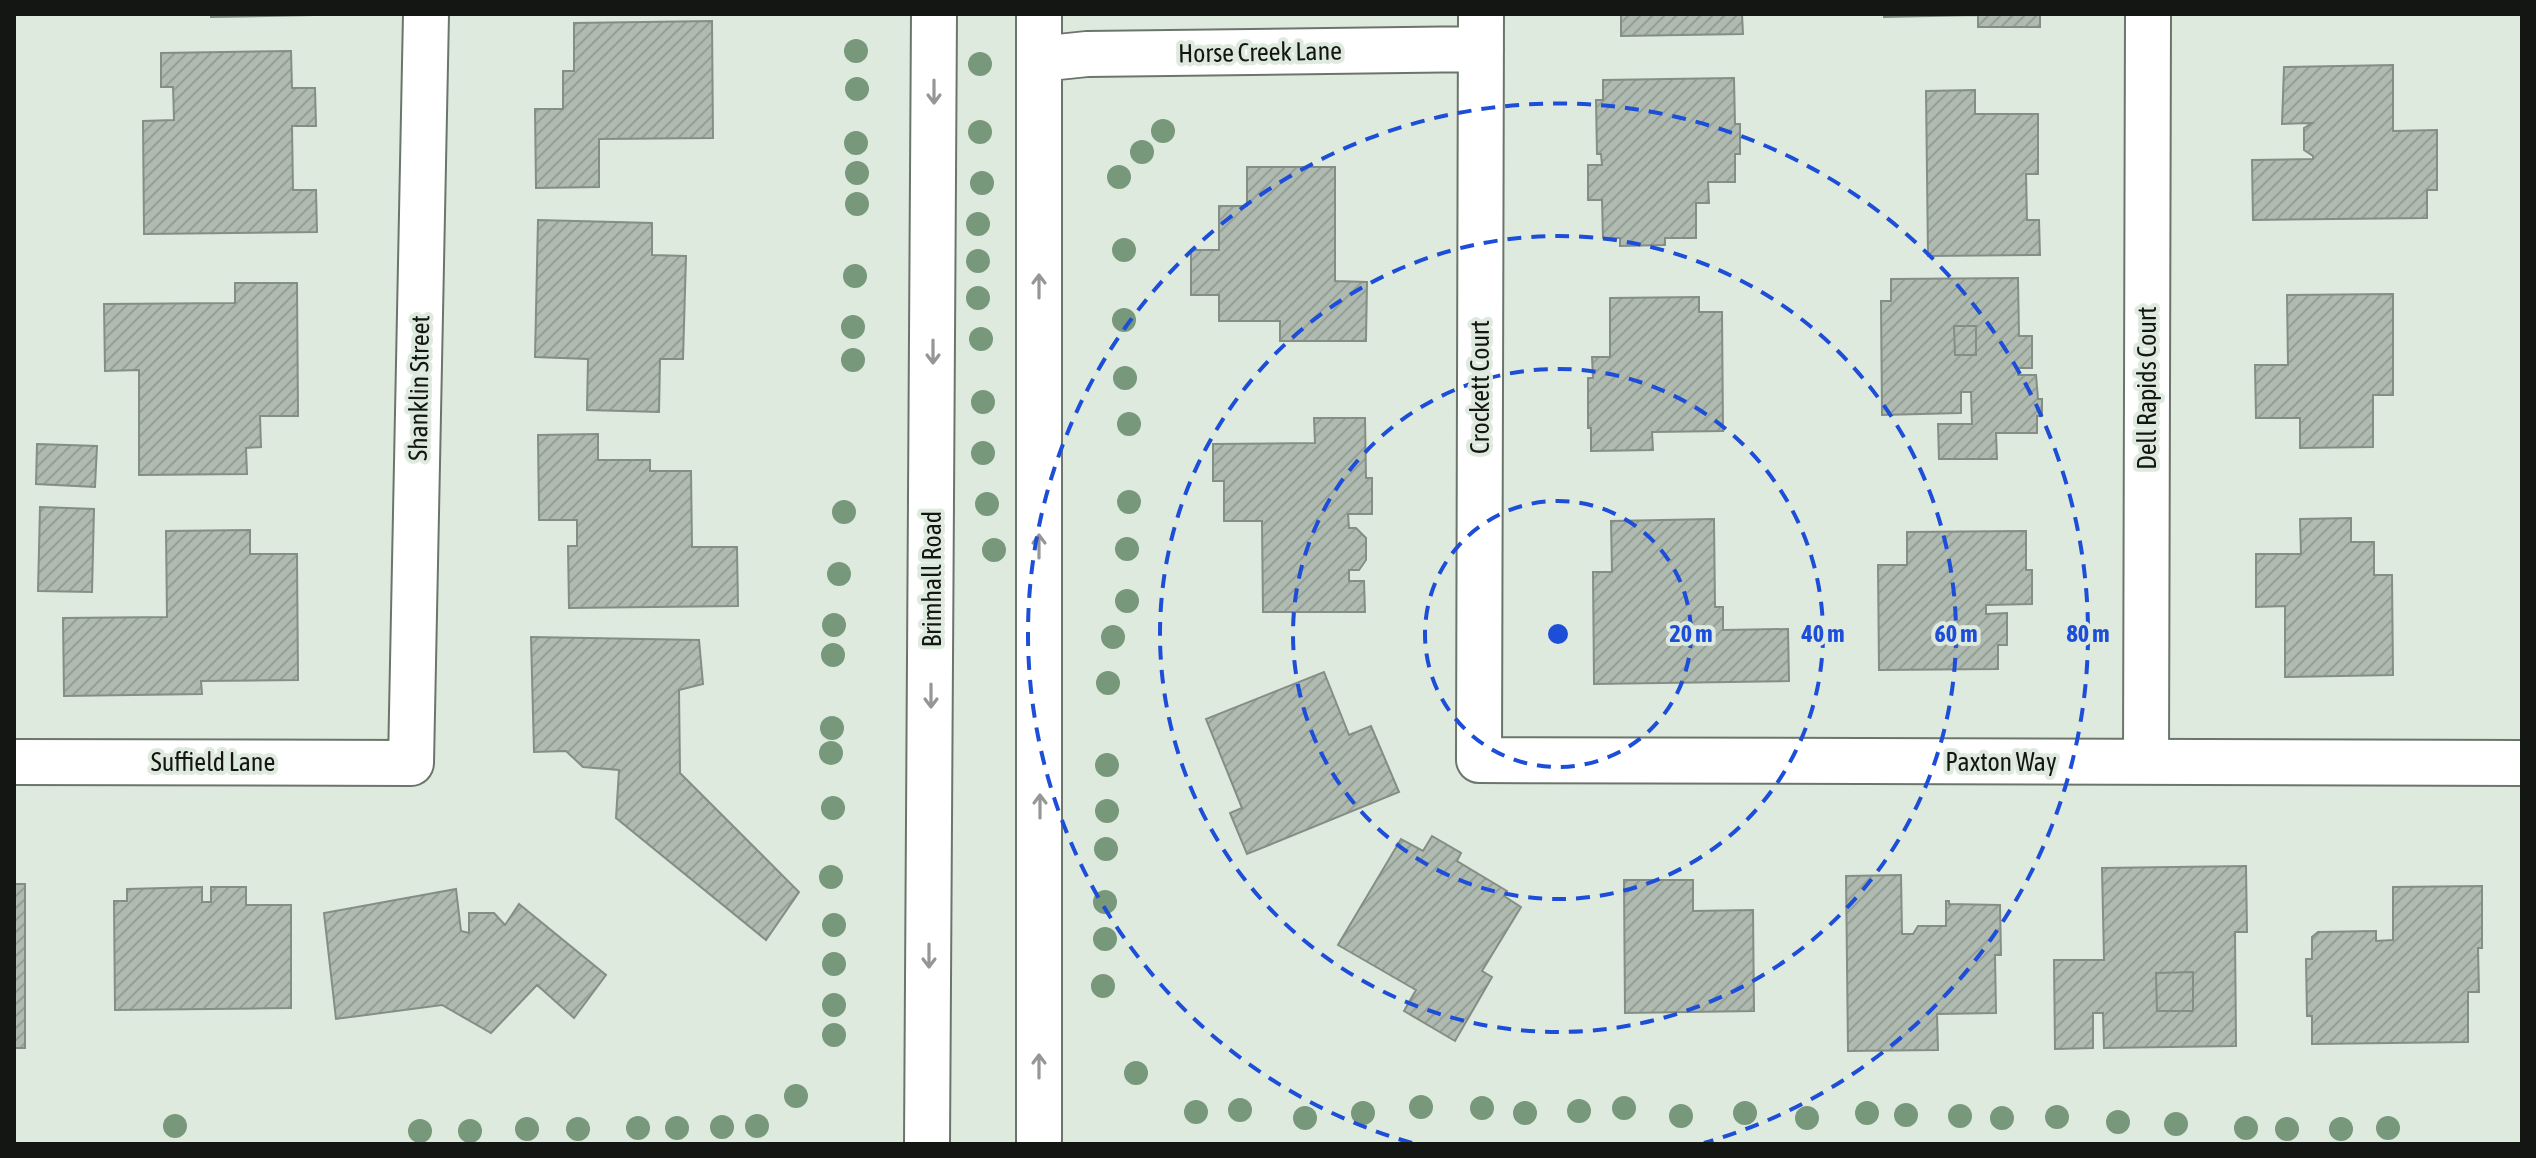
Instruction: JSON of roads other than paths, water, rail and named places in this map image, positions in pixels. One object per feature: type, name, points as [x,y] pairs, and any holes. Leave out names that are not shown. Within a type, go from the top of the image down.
[{"type":"street","name":"Shanklin Street","points":[[411,763],[426,14]]},
{"type":"street","name":"Brimhall Road","points":[[927,1144],[934,14]]},
{"type":"street","points":[[1039,14],[1039,1144]]},
{"type":"street","name":"Dell Rapids Court","points":[[2146,762],[2148,14]]},
{"type":"street","name":"Horse Creek Lane","points":[[1039,59],[1481,32]]},
{"type":"street","name":"Crockett Court","points":[[1479,760],[1481,32]]},
{"type":"street","name":"Paxton Way","points":[[1479,760],[2522,763]]},
{"type":"street","name":"Suffield Lane","points":[[14,762],[411,763]]}]
